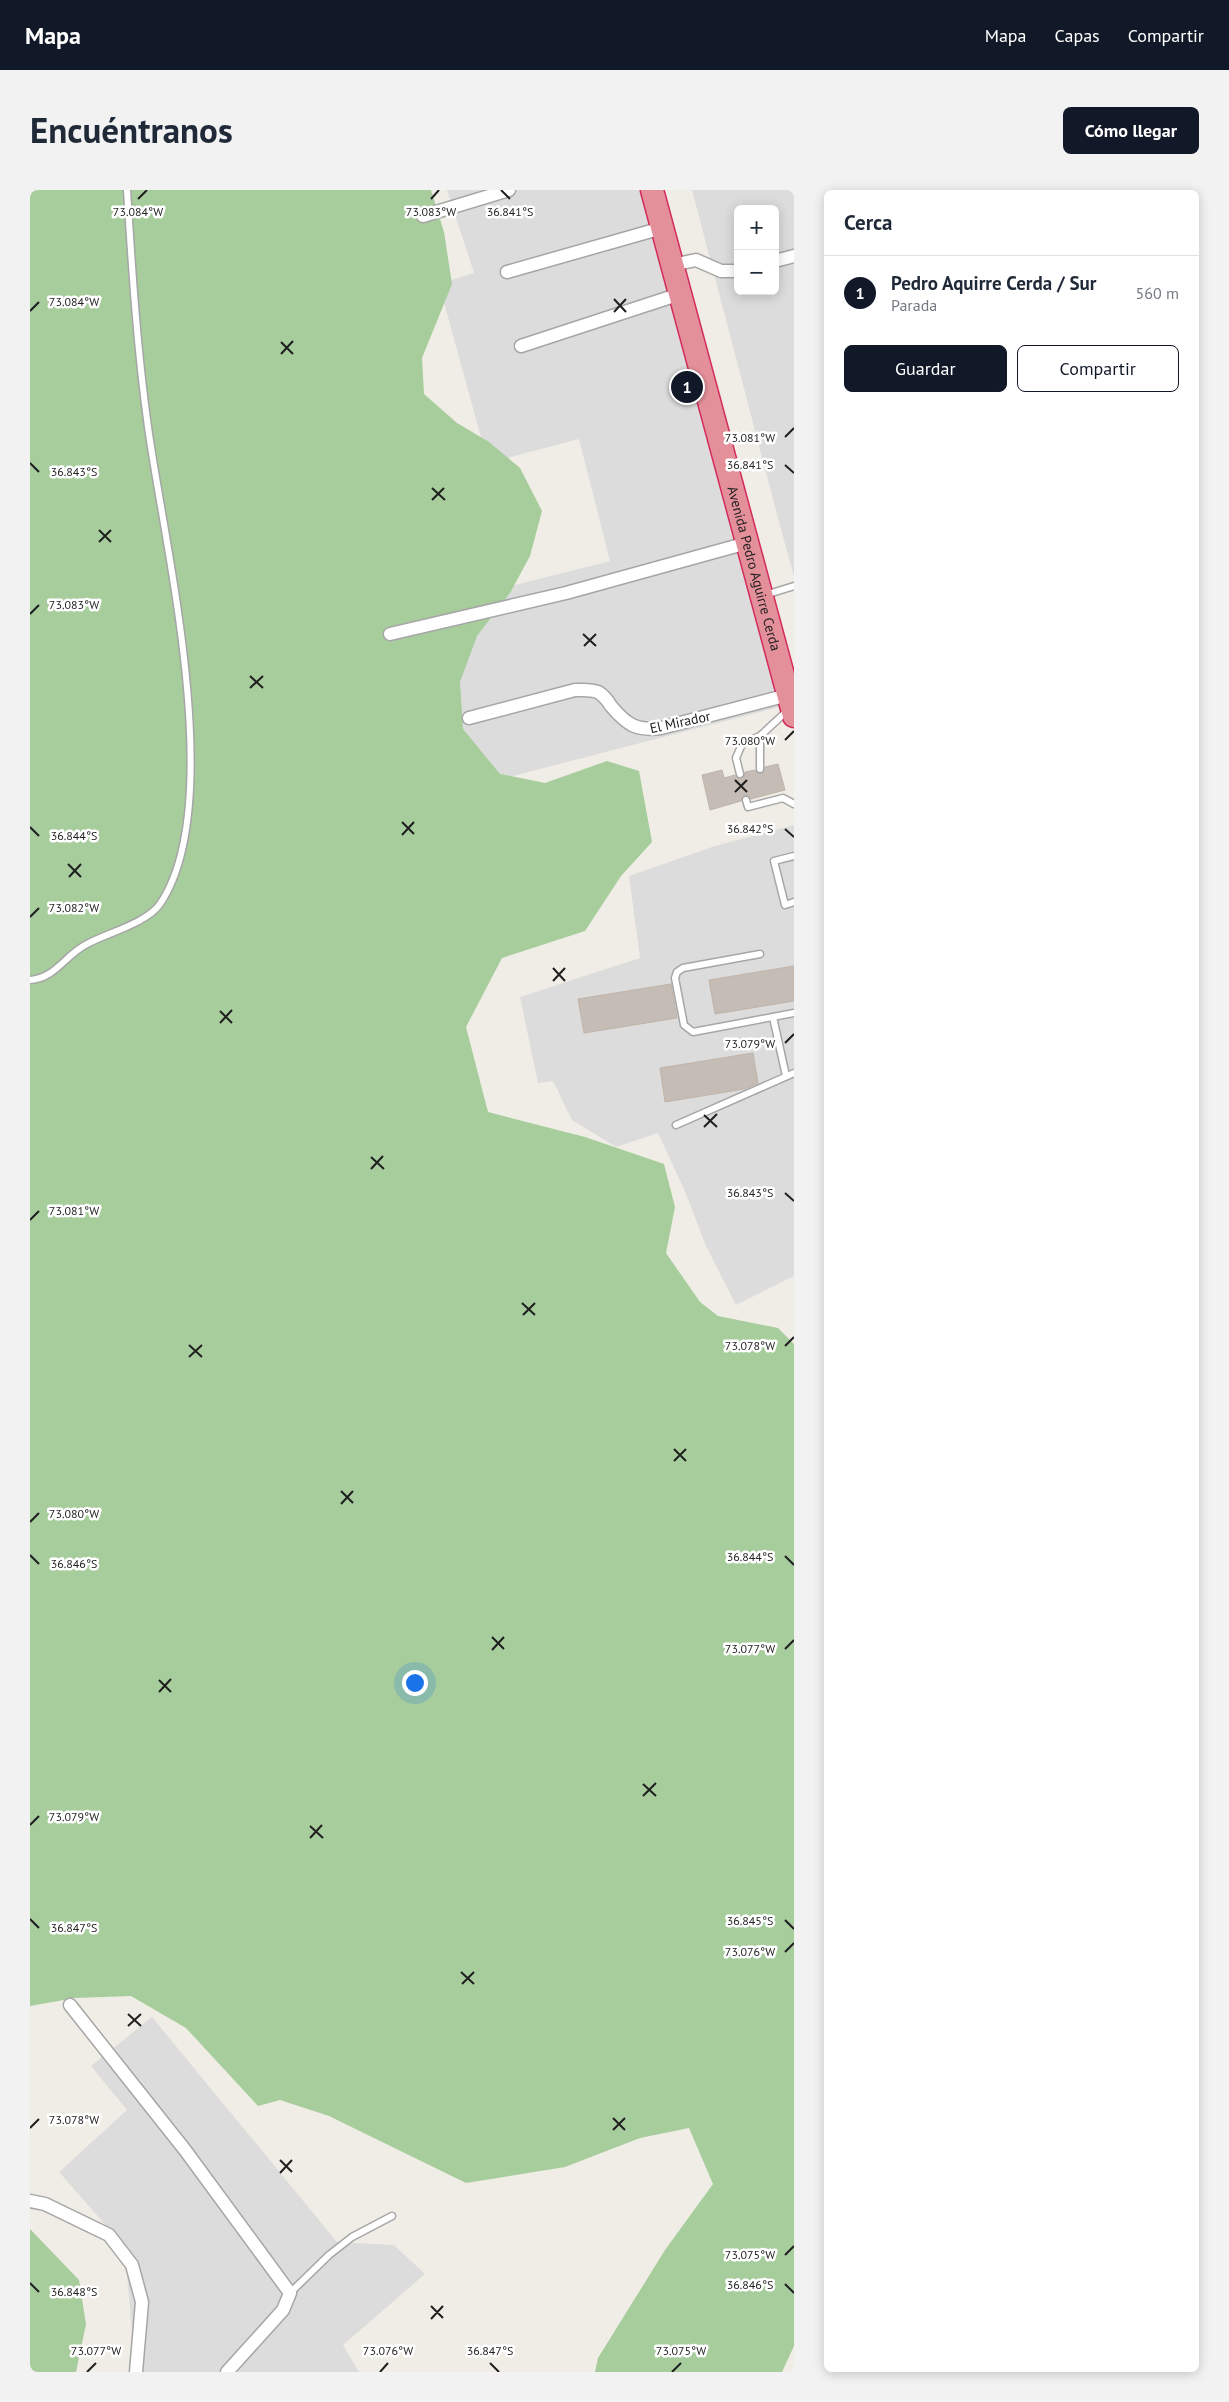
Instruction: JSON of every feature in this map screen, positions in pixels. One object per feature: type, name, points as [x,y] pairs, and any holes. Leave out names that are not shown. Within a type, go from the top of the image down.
[{"type":"highway","name":"Avenida Pedro Aguirre Cerda","points":[[652,190],[792,706]]},
{"type":"street","points":[[424,216],[509,190]]},
{"type":"street","points":[[507,272],[662,228]]},
{"type":"street","points":[[779,260],[794,256]]},
{"type":"street","points":[[672,265],[696,260],[721,271],[734,271]]},
{"type":"street","points":[[521,346],[680,294]]},
{"type":"street","points":[[390,634],[566,593],[747,543]]},
{"type":"street","name":"El Mirador","points":[[469,718],[575,690],[598,692],[623,720],[646,730],[792,706]]},
{"type":"street","points":[[70,2005],[185,2150],[290,2293],[283,2310],[227,2372]]},
{"type":"street","points":[[30,2201],[45,2204],[109,2235],[132,2265],[142,2302],[136,2372]]},
{"type":"lane","points":[[30,980],[42,979],[62,966],[69,954],[137,920],[159,905],[175,873],[185,842],[189,800],[190,728],[183,654],[148,425],[127,190]]},
{"type":"lane","points":[[762,596],[794,586]]},
{"type":"lane","points":[[740,774],[736,758],[742,744],[760,736],[792,706]]},
{"type":"lane","points":[[760,736],[760,769]]},
{"type":"lane","points":[[746,800],[748,807],[769,798],[783,798],[794,804]]},
{"type":"lane","points":[[794,856],[774,861],[785,904],[794,902]]},
{"type":"lane","points":[[760,954],[683,968],[677,972],[675,978],[684,1025],[693,1032],[794,1014]]},
{"type":"lane","points":[[773,1017],[786,1076]]},
{"type":"lane","points":[[676,1125],[794,1073]]},
{"type":"lane","points":[[290,2293],[329,2255],[352,2237],[392,2216]]},
{"type":"shaded area","points":[[447,190],[648,190],[783,706],[478,785],[435,751],[439,604],[610,561],[579,439],[488,463],[439,284],[474,273]]},
{"type":"shaded area","points":[[692,190],[794,190],[794,576],[779,522]]},
{"type":"shaded area","points":[[794,825],[794,1276],[736,1305],[706,1246],[684,1189],[658,1133],[616,1147],[572,1120],[553,1081],[538,1083],[520,997],[640,958],[629,876],[715,846]]},
{"type":"shaded area","points":[[152,2017],[337,2242],[394,2245],[425,2274],[343,2345],[359,2372],[130,2372],[132,2332],[126,2262],[109,2229],[59,2172],[127,2110],[91,2066]]},
{"type":"green space","points":[[30,190],[431,190],[444,232],[452,284],[422,358],[424,394],[457,423],[489,442],[520,468],[542,511],[530,556],[510,593],[477,636],[460,682],[463,729],[500,774],[545,783],[607,761],[639,771],[652,842],[621,876],[585,931],[502,958],[466,1027],[488,1112],[585,1137],[664,1164],[675,1207],[666,1253],[700,1302],[718,1316],[778,1328],[794,1344],[794,2346],[782,2372],[595,2372],[598,2358],[665,2250],[713,2184],[689,2128],[640,2138],[565,2167],[466,2183],[329,2116],[280,2100],[258,2106],[186,2028],[131,1996],[75,1998],[30,2006]]},
{"type":"green space","points":[[30,2229],[79,2280],[86,2324],[76,2372],[30,2372]]},
{"type":"building","points":[[778,764],[785,790],[751,799],[745,795],[741,801],[710,810],[702,775],[722,770],[724,778],[735,775],[741,779],[745,772],[755,770],[760,774],[765,767]]},
{"type":"building","points":[[794,966],[794,1001],[715,1014],[709,980]]},
{"type":"building","points":[[671,984],[677,1018],[584,1033],[578,999]]},
{"type":"building","points":[[753,1053],[758,1083],[744,1089],[665,1102],[660,1068]]},
{"type":"place","name":"Pedro Aquirre Cerda / Sur","points":[[687,387]]}]
